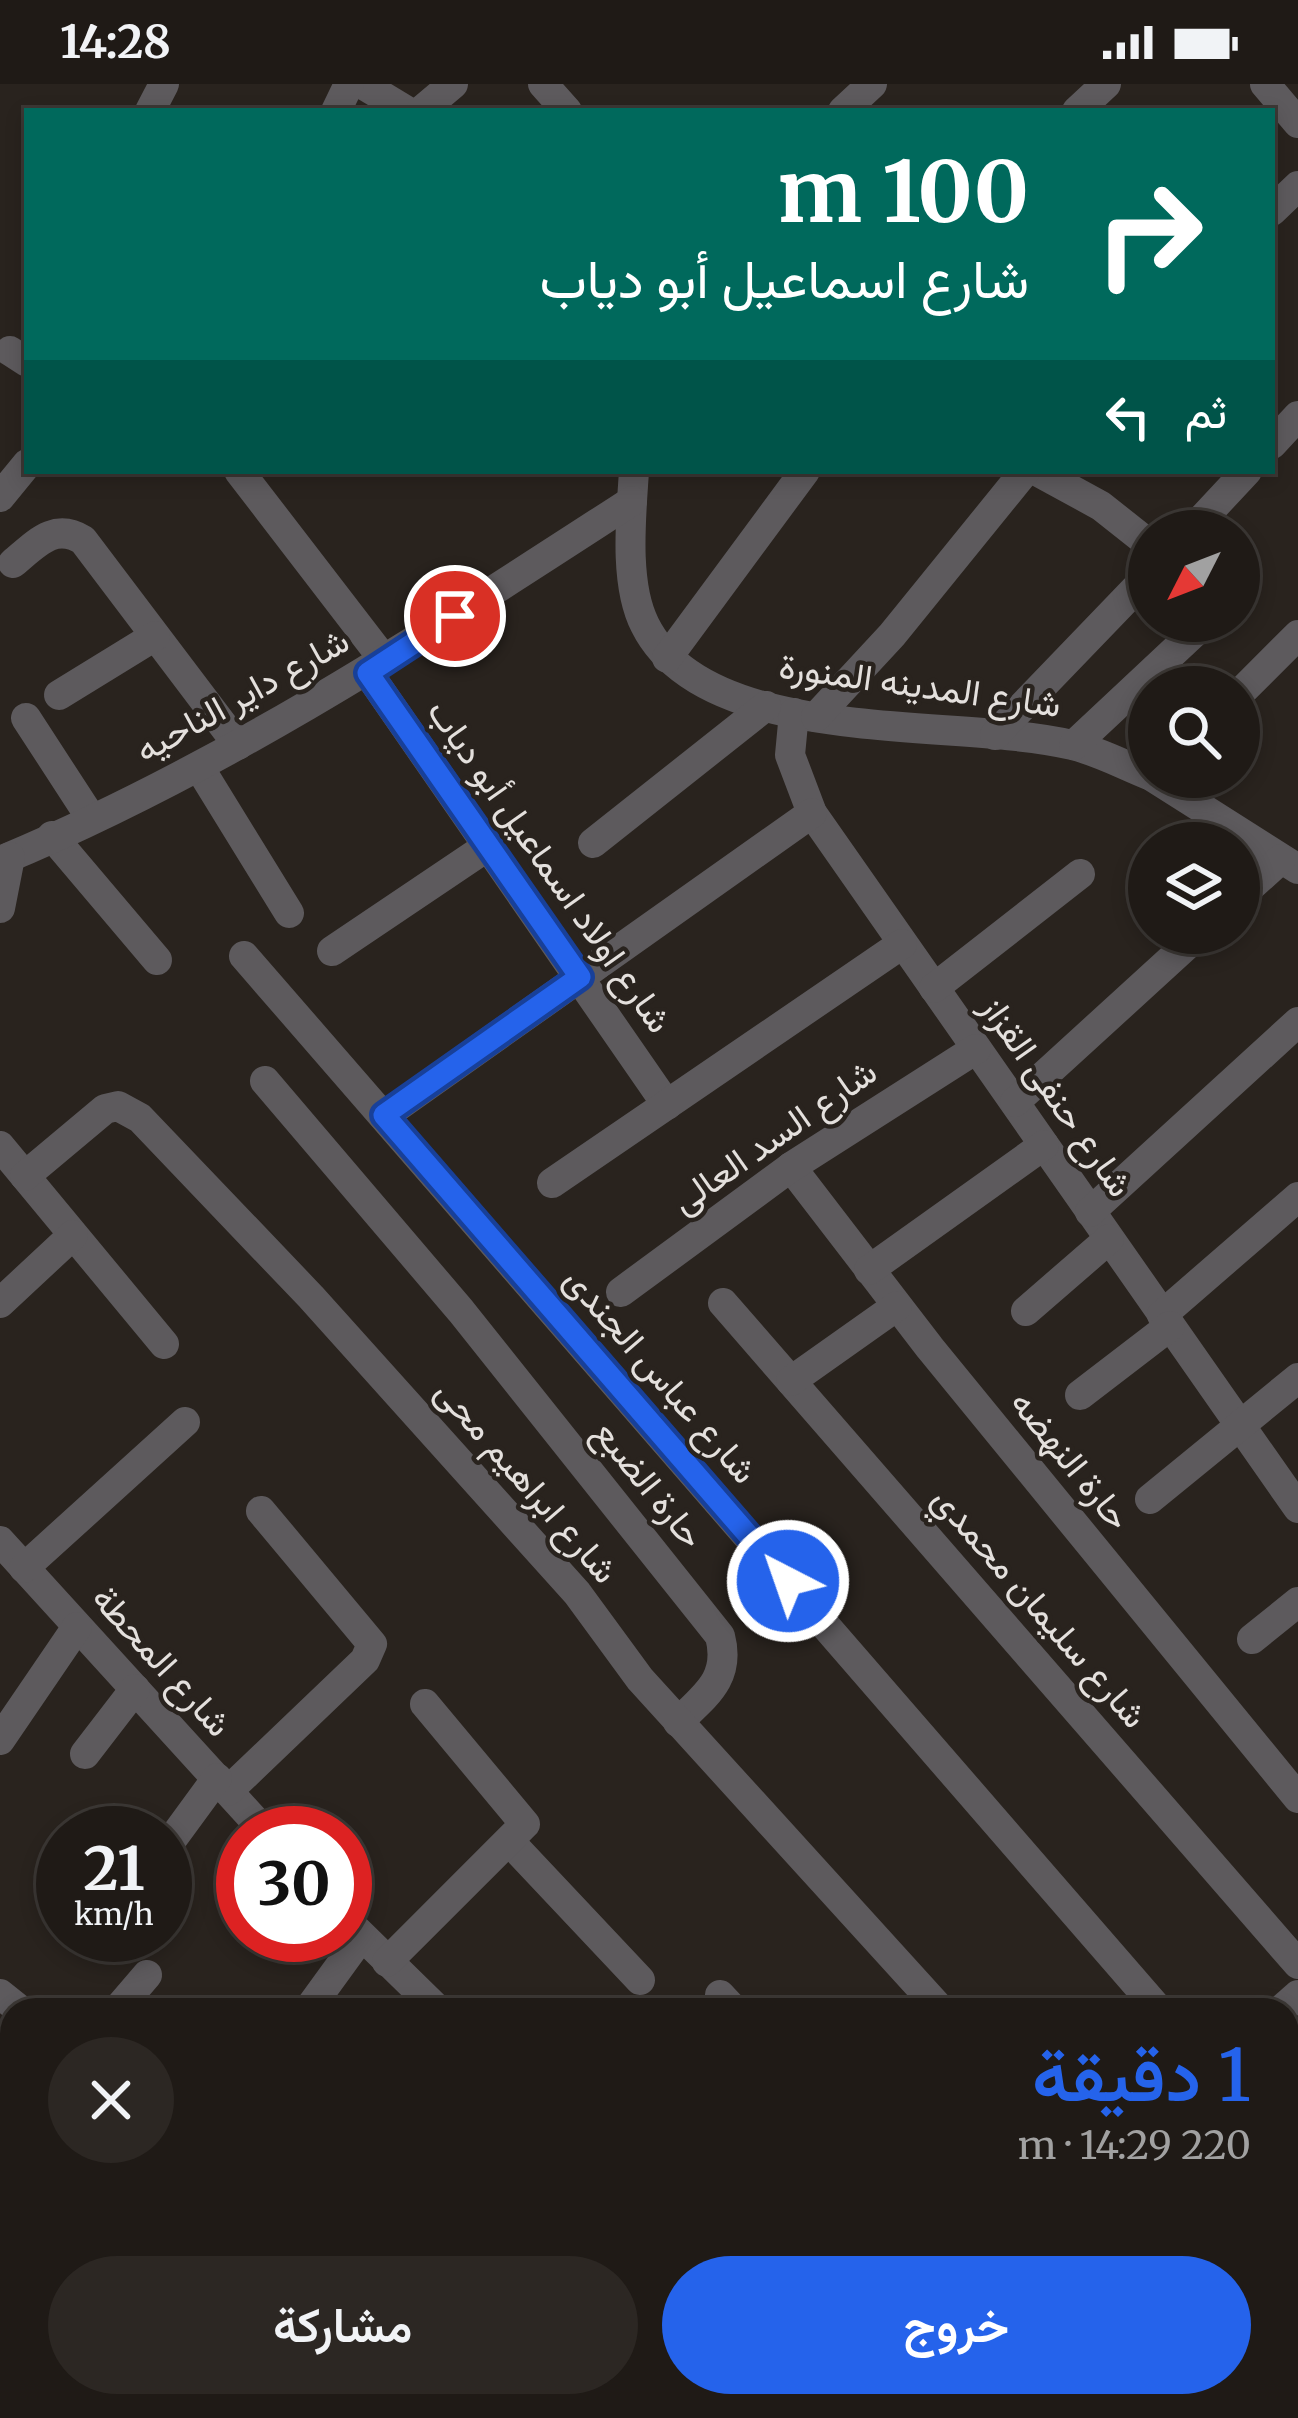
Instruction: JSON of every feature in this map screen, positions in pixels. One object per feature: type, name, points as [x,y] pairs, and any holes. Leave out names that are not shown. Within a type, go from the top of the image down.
[{"type":"street","points":[[362,84],[402,108]]},
{"type":"street","points":[[425,108],[453,84]]},
{"type":"street","points":[[543,84],[563,108]]},
{"type":"street","points":[[845,108],[872,84]]},
{"type":"street","points":[[1080,108],[1106,84]]},
{"type":"street","points":[[1265,84],[1298,123]]},
{"type":"street","points":[[1275,208],[1298,186]]},
{"type":"street","points":[[1275,441],[1298,416]]},
{"type":"street","points":[[0,497],[24,468]]},
{"type":"street","name":"شارع اولاد اسماعيل أبو دياب","points":[[241,474],[376,667],[488,846],[667,1105]]},
{"type":"street","points":[[667,658],[803,474]]},
{"type":"street","points":[[593,843],[792,712],[892,635],[1023,474]]},
{"type":"street","points":[[1042,474],[1101,506],[1128,527]]},
{"type":"street","points":[[1210,510],[1244,474]]},
{"type":"street","name":"شارع داير الناحيه","points":[[5,859],[200,767],[376,667],[633,486]]},
{"type":"street","name":"شارع المدينه المنورة","points":[[633,486],[635,601],[667,658],[699,682],[792,712],[1073,745],[1128,767]]},
{"type":"street","points":[[13,563],[52,532],[69,531],[83,540],[238,746]]},
{"type":"street","points":[[995,736],[1128,597]]},
{"type":"street","points":[[1260,673],[1298,635]]},
{"type":"street","points":[[59,694],[155,636]]},
{"type":"street","points":[[1073,745],[1184,642]]},
{"type":"street","name":"شارع حنفى القزاز","points":[[792,712],[790,755],[812,813],[1298,1508]]},
{"type":"street","points":[[26,718],[91,818]]},
{"type":"street","points":[[200,767],[289,913]]},
{"type":"street","name":"شارع المدينه المنورة","points":[[1186,798],[1289,864]]},
{"type":"street","points":[[384,1115],[812,813]]},
{"type":"street","points":[[52,836],[157,960]]},
{"type":"street","points":[[332,951],[488,846]]},
{"type":"street","points":[[0,908],[5,859]]},
{"type":"street","points":[[1260,883],[1289,864]]},
{"type":"street","points":[[934,988],[1080,874]]},
{"type":"street","points":[[552,1183],[902,944]]},
{"type":"street","points":[[1015,1102],[1177,954]]},
{"type":"street","name":"شارع عباس الجندى","points":[[244,956],[1150,1998]]},
{"type":"street","points":[[1090,1212],[1298,1022]]},
{"type":"street","name":"شارع السد العالى","points":[[620,1292],[791,1167],[976,1049]]},
{"type":"street","name":"حارة الضبع","points":[[265,1081],[461,1311],[720,1636],[723,1668],[718,1683],[678,1722]]},
{"type":"street","name":"شارع ابراهيم محى","points":[[25,1176],[106,1108],[118,1106],[140,1118],[311,1297],[561,1576],[678,1722],[930,1998]]},
{"type":"street","points":[[868,1270],[1044,1145]]},
{"type":"street","points":[[0,1146],[164,1344]]},
{"type":"street","name":"حارة النهضه","points":[[791,1167],[868,1270],[1298,1798]]},
{"type":"street","points":[[1080,1395],[1298,1197]]},
{"type":"street","points":[[0,1303],[73,1235]]},
{"type":"street","points":[[1026,1311],[1109,1239]]},
{"type":"street","name":"شارع سليمان محمدي","points":[[723,1303],[1298,1964]]},
{"type":"street","points":[[791,1381],[897,1306]]},
{"type":"street","points":[[1150,1499],[1298,1378]]},
{"type":"street","points":[[24,1568],[184,1422]]},
{"type":"street","points":[[192,1819],[222,1785],[365,1660],[372,1644],[261,1511]]},
{"type":"street","name":"شارع المحطة","points":[[0,1541],[241,1806]]},
{"type":"street","points":[[1252,1639],[1298,1602]]},
{"type":"street","points":[[0,1740],[77,1627]]},
{"type":"street","points":[[85,1754],[135,1690]]},
{"type":"street","points":[[387,1962],[524,1830],[524,1819],[424,1704]]},
{"type":"street","points":[[512,1843],[640,1980]]},
{"type":"street","points":[[372,1947],[425,1998]]},
{"type":"street","points":[[315,1998],[334,1962]]},
{"type":"street","points":[[127,1998],[147,1975]]},
{"type":"route","points":[[455,616],[368,673],[580,977],[384,1115],[788,1581]]}]
